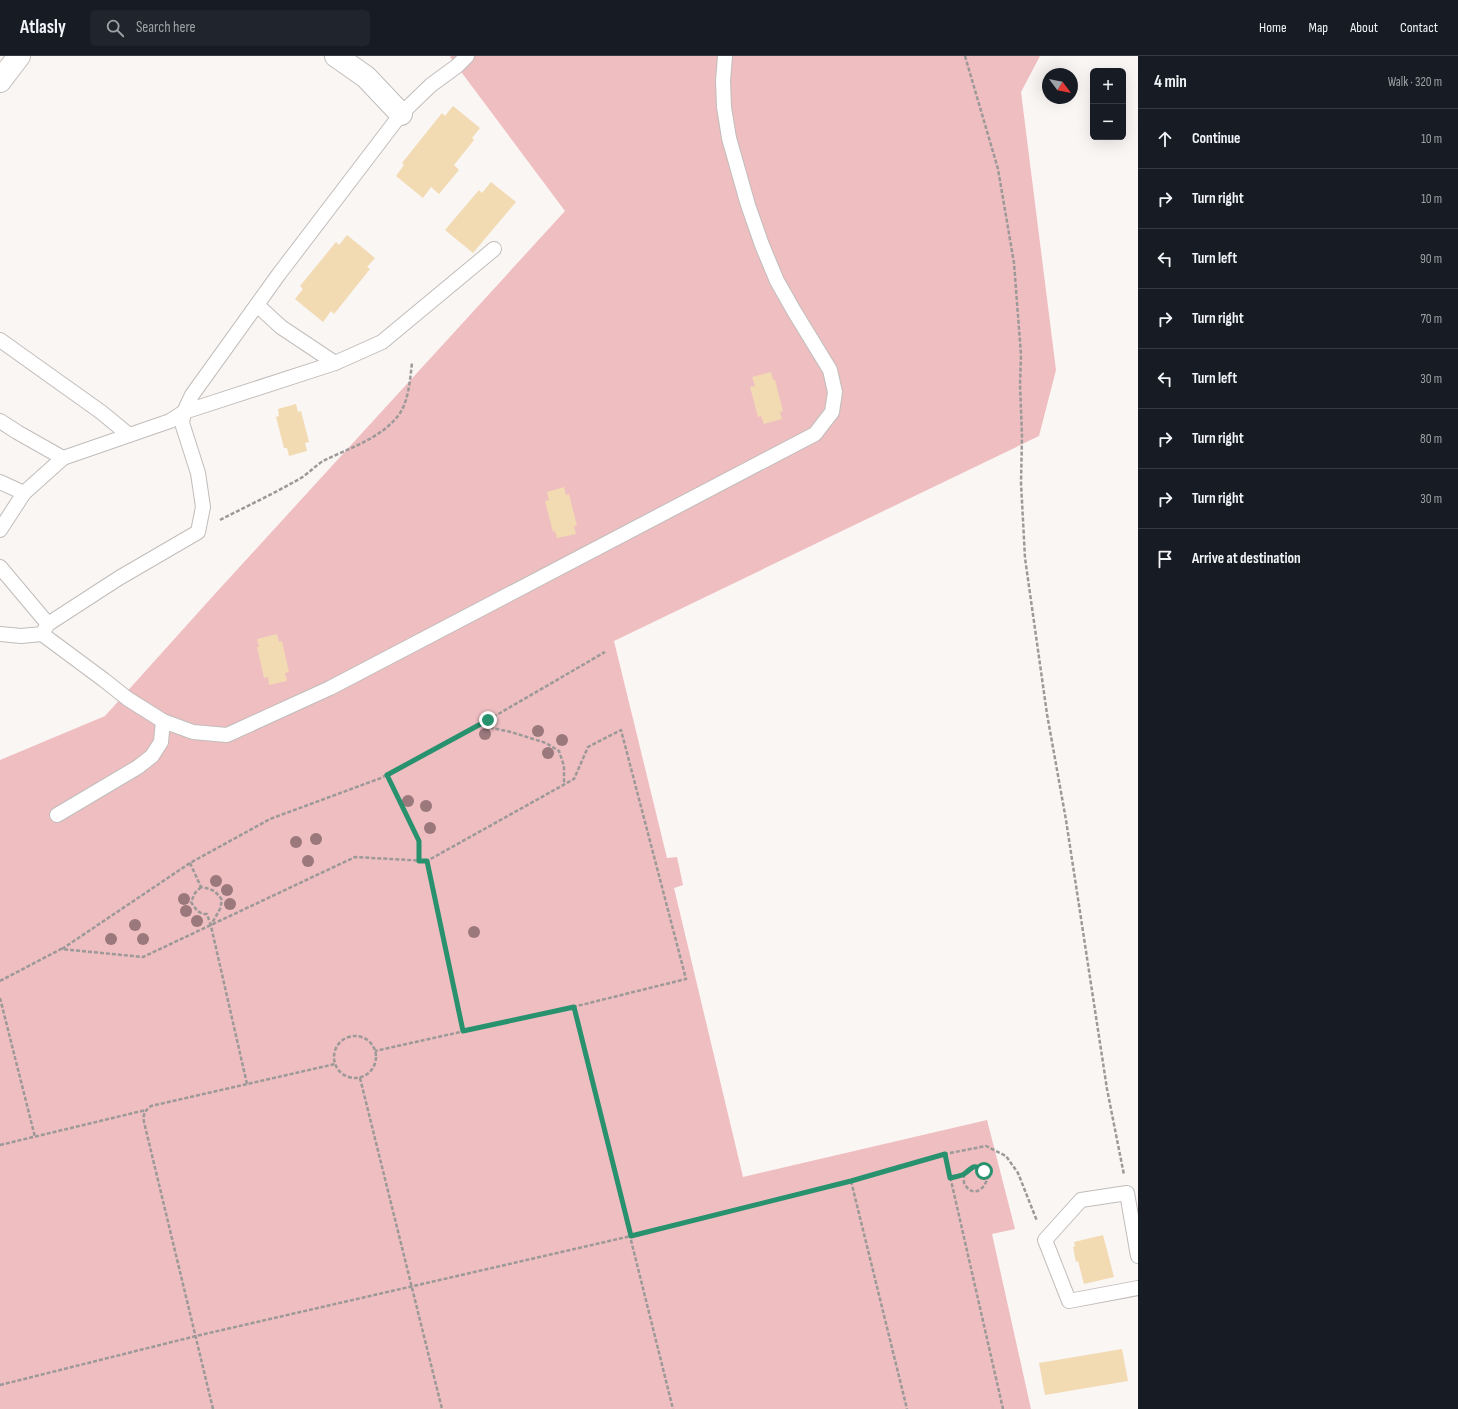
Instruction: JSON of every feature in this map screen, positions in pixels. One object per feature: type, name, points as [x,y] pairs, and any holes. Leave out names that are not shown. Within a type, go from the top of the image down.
[{"type":"street","points":[[0,81],[19,56]]},
{"type":"street","points":[[336,56],[366,77],[402,114]]},
{"type":"lane","points":[[0,634],[21,636],[45,629],[120,578],[198,532],[203,507],[198,473],[182,423],[184,412],[192,395],[279,274],[402,114],[431,86],[457,66],[467,56]]},
{"type":"lane","points":[[0,567],[45,629],[128,699],[163,721],[193,732],[227,735],[330,688],[815,434],[832,412],[835,392],[830,370],[777,281],[748,205],[729,138],[724,107],[723,81],[725,56]]},
{"type":"lane","points":[[0,530],[24,493],[63,458],[170,421],[184,412],[335,363],[382,342],[494,249]]},
{"type":"lane","points":[[257,305],[281,327],[335,363]]},
{"type":"lane","points":[[0,340],[101,412],[129,435]]},
{"type":"lane","points":[[0,421],[63,458]]},
{"type":"lane","points":[[0,482],[24,493]]},
{"type":"lane","points":[[57,815],[138,767],[152,756],[161,742],[163,721]]},
{"type":"lane","points":[[1138,1256],[1127,1194],[1081,1200],[1045,1240],[1069,1301],[1138,1288]]},
{"type":"path","points":[[965,56],[998,169],[1014,263],[1021,355],[1021,483],[1025,558],[1047,714],[1066,820],[1107,1089],[1127,1194]]},
{"type":"path","points":[[198,532],[302,477],[322,462],[371,438],[394,421],[401,412],[406,401],[412,362]]},
{"type":"path","points":[[0,981],[61,949],[190,863],[270,819],[387,775],[488,720],[605,652]]},
{"type":"path","points":[[488,720],[492,728],[512,732],[546,743],[559,751],[564,766],[564,784]]},
{"type":"path","points":[[61,949],[143,957],[355,857],[427,861],[574,779],[588,747],[621,730],[686,979],[574,1007],[375,1051]]},
{"type":"path","points":[[387,775],[419,841],[419,861]]},
{"type":"path","points":[[427,861],[463,1031]]},
{"type":"path","points":[[190,863],[201,887]]},
{"type":"path","points":[[201,887],[210,888],[217,892],[222,900],[220,909],[210,926]]},
{"type":"path","points":[[201,887],[195,893],[191,902],[195,909],[203,915],[207,914],[246,1084]]},
{"type":"path","points":[[0,998],[35,1137]]},
{"type":"path","points":[[574,1007],[673,1409]]},
{"type":"path","points":[[354,1036],[363,1038],[370,1043],[375,1051],[376,1062],[370,1072],[360,1078],[349,1078],[340,1073],[335,1064],[334,1054],[337,1046],[344,1039],[354,1036]]},
{"type":"path","points":[[0,1145],[146,1110],[151,1106],[335,1064]]},
{"type":"path","points":[[360,1078],[442,1409]]},
{"type":"path","points":[[146,1110],[144,1122],[213,1409]]},
{"type":"path","points":[[0,1385],[196,1336],[631,1236],[851,1181],[945,1154],[986,1146],[1006,1156],[1018,1173],[1045,1240]]},
{"type":"path","points":[[945,1154],[1003,1409]]},
{"type":"path","points":[[950,1178],[964,1174],[968,1169],[974,1167],[984,1171],[988,1177],[986,1185],[982,1189],[975,1192],[970,1190],[964,1183],[964,1174]]},
{"type":"path","points":[[851,1181],[906,1409]]},
{"type":"shaded area","points":[[1040,56],[1021,92],[1056,370],[1039,436],[614,641],[667,858],[677,857],[683,885],[674,888],[743,1177],[987,1120],[1015,1229],[992,1234],[1031,1409],[0,1409],[0,760],[105,716],[565,211],[450,57]]},
{"type":"building","points":[[453,106],[480,128],[472,138],[474,140],[454,165],[459,170],[439,194],[431,187],[423,198],[396,176],[404,165],[402,163],[442,113],[445,116]]},
{"type":"building","points":[[491,182],[516,202],[473,253],[445,230],[479,190],[482,193]]},
{"type":"building","points":[[347,235],[375,258],[367,267],[370,269],[334,314],[331,311],[323,322],[295,299],[303,289],[300,286],[336,242],[339,245]]},
{"type":"building","points":[[771,372],[773,380],[775,380],[783,411],[780,412],[782,419],[764,424],[761,416],[758,417],[750,387],[755,386],[752,377]]},
{"type":"building","points":[[296,404],[298,412],[301,411],[309,442],[305,443],[307,451],[289,456],[287,448],[284,448],[276,417],[279,416],[278,409]]},
{"type":"building","points":[[564,487],[566,495],[569,494],[577,526],[574,526],[576,534],[557,538],[555,531],[553,532],[545,501],[549,500],[547,492]]},
{"type":"building","points":[[277,634],[279,642],[282,641],[289,672],[285,673],[287,681],[269,685],[268,677],[264,678],[257,647],[259,647],[257,639]]},
{"type":"building","points":[[1103,1235],[1114,1277],[1084,1284],[1078,1261],[1076,1262],[1073,1247],[1075,1246],[1074,1242]]},
{"type":"building","points":[[1122,1349],[1128,1381],[1045,1395],[1039,1363]]},
{"type":"route","points":[[488,720],[387,775],[419,841],[419,861],[427,861],[463,1031],[574,1007],[631,1236],[851,1181],[945,1154],[950,1178],[964,1174],[968,1169],[974,1167],[984,1171]]}]
